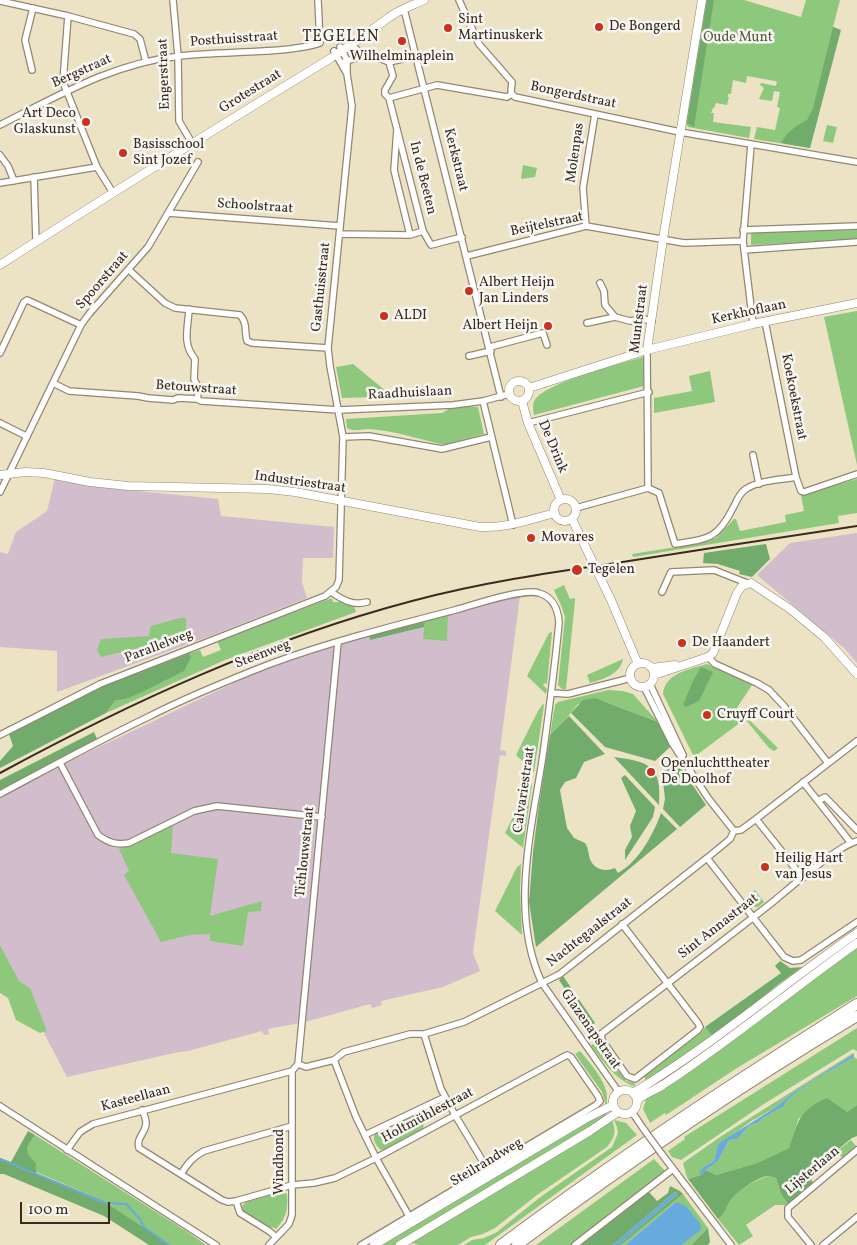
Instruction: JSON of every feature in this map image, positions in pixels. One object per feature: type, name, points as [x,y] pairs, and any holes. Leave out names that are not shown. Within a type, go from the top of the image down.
[{"type":"highway","points":[[501,1245],[627,1154],[857,1004]]},
{"type":"highway","points":[[518,1245],[670,1137],[857,1016]]},
{"type":"street","name":"Engerstraat","points":[[173,0],[178,56],[179,122],[192,143]]},
{"type":"street","name":"Posthuisstraat","points":[[178,56],[273,51],[313,46],[320,43],[318,0]]},
{"type":"street","name":"Grotestraat","points":[[113,193],[323,62],[383,21],[404,8],[424,0]]},
{"type":"street","name":"Bongerdstraat","points":[[459,0],[479,44],[512,82],[511,91],[515,97],[680,132],[857,162]]},
{"type":"street","name":"Muntstraat","points":[[648,488],[647,350],[702,0]]},
{"type":"street","points":[[0,1],[68,16],[134,34],[140,39],[146,62]]},
{"type":"street","points":[[32,70],[25,40],[33,8]]},
{"type":"street","points":[[404,8],[424,89]]},
{"type":"street","points":[[0,265],[113,193],[97,167],[63,82],[68,16]]},
{"type":"street","points":[[354,47],[363,55]]},
{"type":"street","name":"Gasthuisstraat","points":[[338,50],[344,62],[352,106],[328,348],[343,437],[342,501]]},
{"type":"street","points":[[344,62],[368,54],[389,62],[416,56]]},
{"type":"street","name":"Bergstraat","points":[[0,125],[94,78],[146,62],[178,56]]},
{"type":"street","points":[[389,62],[394,76],[385,90],[385,94],[389,98],[437,85],[507,97],[512,94]]},
{"type":"street","name":"Kerkstraat","points":[[424,89],[490,349],[505,395]]},
{"type":"street","name":"In de Beeten","points":[[389,98],[397,129],[423,231],[410,235],[394,170],[397,129]]},
{"type":"street","name":"Molenpas","points":[[586,226],[583,188],[595,114]]},
{"type":"street","points":[[751,145],[743,241],[753,324]]},
{"type":"street","points":[[0,155],[8,166],[14,181]]},
{"type":"street","name":"Spoorstraat","points":[[0,492],[4,474],[26,436],[81,325],[148,247],[198,162]]},
{"type":"street","points":[[0,183],[97,167]]},
{"type":"street","points":[[34,177],[36,242]]},
{"type":"street","name":"Schoolstraat","points":[[168,214],[340,226]]},
{"type":"street","name":"Beijtelstraat","points":[[467,256],[586,226],[684,243],[743,241]]},
{"type":"street","points":[[743,230],[857,226]]},
{"type":"street","points":[[423,231],[431,245],[462,237]]},
{"type":"street","points":[[340,234],[410,235]]},
{"type":"street","points":[[744,250],[857,242]]},
{"type":"street","points":[[129,270],[165,303],[175,308],[240,316],[246,326],[245,335],[247,341],[252,343],[328,348]]},
{"type":"street","points":[[600,283],[604,291],[605,304],[615,317]]},
{"type":"street","points":[[0,353],[26,300],[81,325]]},
{"type":"street","name":"Kerkhoflaan","points":[[647,350],[765,321],[857,303]]},
{"type":"street","points":[[189,309],[186,344],[189,352],[195,359],[194,379],[199,389],[197,399]]},
{"type":"street","points":[[588,323],[615,317],[630,321],[643,319],[652,321]]},
{"type":"street","name":"Koekoekstraat","points":[[765,321],[796,477]]},
{"type":"street","points":[[469,356],[543,333],[547,346]]},
{"type":"street","points":[[529,388],[647,350]]},
{"type":"street","points":[[516,381],[522,381],[529,388],[528,397],[522,401],[514,400],[505,395],[510,386],[516,381]]},
{"type":"street","name":"Betouwstraat","points":[[53,383],[68,391],[338,410]]},
{"type":"street","points":[[528,423],[648,392]]},
{"type":"street","name":"Raadhuislaan","points":[[338,410],[453,405],[483,401],[505,395]]},
{"type":"street","points":[[483,401],[513,525]]},
{"type":"street","name":"De Drink","points":[[522,401],[528,423],[561,500]]},
{"type":"street","points":[[0,423],[26,436]]},
{"type":"street","points":[[343,437],[368,436],[442,448],[491,436]]},
{"type":"street","points":[[753,455],[759,484]]},
{"type":"street","name":"Industriestraat","points":[[4,474],[44,473],[90,482],[128,486],[268,489],[497,528],[555,513]]},
{"type":"street","points":[[576,508],[648,488],[659,493],[674,544],[706,539],[718,532],[726,522],[741,493],[747,488],[796,477],[801,490],[804,492],[857,474]]},
{"type":"street","points":[[561,500],[570,500],[576,508],[572,519],[566,521],[562,520],[555,513],[556,506],[561,500]]},
{"type":"street","points":[[342,501],[339,580],[331,592],[342,600],[351,603],[367,602]]},
{"type":"street","points":[[572,519],[611,600],[638,664]]},
{"type":"street","points":[[662,592],[671,572],[714,570],[747,583],[755,584],[824,637],[857,674]]},
{"type":"street","points":[[653,672],[708,657],[716,646],[738,593],[747,583]]},
{"type":"street","name":"Parallelweg","points":[[0,735],[100,684],[331,592]]},
{"type":"street","name":"Steenweg","points":[[0,794],[149,716],[268,665],[338,642],[524,592],[539,593],[551,600]]},
{"type":"street","name":"Calvariestraat","points":[[542,983],[534,966],[530,942],[526,915],[526,887],[528,854],[552,693],[559,622],[558,611],[551,600]]},
{"type":"street","name":"Tichlouwstraat","points":[[298,1064],[338,642]]},
{"type":"street","points":[[708,657],[715,664],[770,690],[828,763]]},
{"type":"street","points":[[647,686],[636,685],[631,678],[632,670],[638,664],[646,664],[653,672]]},
{"type":"street","points":[[653,672],[647,686],[672,744],[708,798],[734,831]]},
{"type":"street","points":[[552,693],[568,694],[631,678]]},
{"type":"street","name":"Nachtegaalstraat","points":[[298,1064],[306,1067],[334,1060],[344,1052],[410,1034],[424,1034],[464,1022],[560,974],[707,858],[730,838],[734,831],[741,830],[857,741]]},
{"type":"street","points":[[60,763],[98,836],[108,843],[129,843],[205,807],[217,806],[322,816]]},
{"type":"street","points":[[803,782],[854,842]]},
{"type":"street","points":[[818,801],[825,797],[857,830]]},
{"type":"street","points":[[756,819],[803,878]]},
{"type":"street","name":"Sint Annastraat","points":[[668,983],[700,1027],[635,1079],[627,1076],[601,1037],[602,1034],[803,878],[854,842]]},
{"type":"street","points":[[707,858],[784,957],[801,960],[857,922]]},
{"type":"street","points":[[622,924],[668,983]]},
{"type":"street","points":[[635,1096],[626,1090],[618,1091],[612,1100],[615,1108],[625,1114],[632,1112],[635,1108],[635,1096],[654,1080],[698,1050],[805,969],[857,933]]},
{"type":"street","points":[[635,1096],[662,1086],[857,943]]},
{"type":"street","name":"Glazenapstraat","points":[[542,983],[618,1091]]},
{"type":"street","points":[[361,1245],[488,1170],[445,1097],[424,1034]]},
{"type":"street","name":"Holtmühlestraat","points":[[236,1201],[292,1185],[314,1183],[335,1178],[567,1056],[571,1057],[600,1101],[488,1170]]},
{"type":"street","points":[[334,1060],[376,1158],[408,1216]]},
{"type":"street","points":[[292,1071],[298,1064]]},
{"type":"street","name":"Kasteellaan","points":[[68,1150],[75,1138],[93,1124],[292,1071]]},
{"type":"street","name":"Windhond","points":[[269,1245],[289,1224],[292,1215],[292,1071]]},
{"type":"street","name":"Holtmühlestraat","points":[[365,1134],[445,1097]]},
{"type":"street","points":[[0,1106],[216,1245]]},
{"type":"street","name":"Steilrandweg","points":[[374,1245],[585,1119],[615,1108]]},
{"type":"street","name":"Steilrandweg","points":[[400,1245],[590,1131],[615,1108]]},
{"type":"street","points":[[142,1110],[146,1122],[139,1138],[139,1148],[222,1200],[228,1202],[236,1201],[240,1212],[276,1237]]},
{"type":"street","points":[[632,1112],[731,1245]]},
{"type":"street","points":[[181,1174],[188,1162],[204,1151],[292,1126]]},
{"type":"street","name":"Lijsterlaan","points":[[811,1245],[788,1217],[788,1208],[857,1150]]},
{"type":"street","points":[[575,1245],[673,1169]]},
{"type":"street","points":[[824,1245],[857,1217]]},
{"type":"shaded area","points":[[55,478],[88,486],[218,499],[221,516],[334,527],[333,558],[303,558],[302,582],[307,598],[213,635],[57,692],[57,651],[0,647],[0,552],[8,554],[16,532],[47,511]]},
{"type":"shaded area","points":[[857,533],[857,663],[844,648],[757,575],[790,543]]},
{"type":"shaded area","points":[[520,596],[500,750],[506,751],[506,756],[500,755],[473,953],[480,971],[443,987],[381,1001],[382,1005],[372,1008],[370,1004],[305,1022],[268,1029],[269,1034],[264,1035],[262,1031],[188,1051],[67,1077],[0,949],[0,796],[286,658]]},
{"type":"green space","name":"Oude Munt","points":[[705,0],[744,0],[801,17],[806,0],[840,0],[833,27],[840,30],[810,148],[754,139],[757,127],[775,130],[780,108],[777,107],[780,92],[774,91],[772,101],[759,99],[764,88],[760,85],[761,83],[776,86],[777,82],[747,76],[746,83],[733,80],[731,94],[728,94],[727,105],[716,103],[711,113],[714,113],[713,122],[751,127],[749,138],[688,127],[686,124]]},
{"type":"green space","points":[[707,0],[714,0],[694,127],[687,123]]},
{"type":"green space","points":[[833,27],[841,30],[810,148],[781,143],[787,134],[807,120],[813,108]]},
{"type":"green space","points":[[827,125],[837,127],[833,143],[823,141]]},
{"type":"green space","points":[[523,165],[537,168],[535,177],[521,179]]},
{"type":"green space","points":[[857,230],[857,239],[751,245],[751,234],[753,233]]},
{"type":"green space","points":[[857,311],[857,465],[824,317]]},
{"type":"green space","points":[[643,357],[644,386],[534,415],[534,401],[545,391],[571,379]]},
{"type":"green space","points":[[353,364],[386,391],[441,391],[442,395],[342,398],[336,367]]},
{"type":"green space","points":[[710,371],[715,402],[654,413],[654,398],[692,391],[689,376]]},
{"type":"green space","points":[[452,407],[478,407],[484,434],[447,444],[440,444],[387,431],[370,429],[352,430],[347,428],[346,419],[442,413]]},
{"type":"green space","points":[[857,479],[857,513],[838,516],[839,523],[633,557],[632,554],[702,543],[716,538],[734,519],[736,519],[740,531],[786,522],[785,515],[804,511],[801,495]]},
{"type":"green space","points":[[766,544],[770,559],[752,577],[739,574],[740,571],[718,564],[703,563],[704,553]]},
{"type":"green space","points":[[564,585],[570,599],[575,598],[575,601],[566,689],[562,689],[558,685],[565,617],[554,590]]},
{"type":"green space","points":[[332,598],[333,602],[354,606],[356,612],[225,660],[106,713],[115,701],[126,699],[191,657],[190,653],[200,650],[203,657],[221,650],[217,641]]},
{"type":"green space","points":[[448,614],[447,641],[423,639],[425,622]]},
{"type":"green space","points":[[186,618],[186,637],[101,657],[97,650],[101,639],[149,636],[151,626]]},
{"type":"green space","points":[[425,622],[424,627],[370,640],[369,635]]},
{"type":"green space","points":[[552,632],[547,684],[544,683],[543,685],[547,689],[546,694],[527,676],[549,633]]},
{"type":"green space","points":[[190,653],[191,657],[184,671],[126,699],[115,701],[106,713],[0,768],[0,761],[13,746],[9,734],[101,687]]},
{"type":"green space","points":[[623,659],[619,669],[615,672],[606,678],[590,683],[587,675]]},
{"type":"green space","points":[[707,664],[752,685],[737,708],[778,748],[774,751],[769,748],[745,719],[694,757],[663,694],[668,681],[673,677],[686,670]]},
{"type":"green space","points":[[701,667],[713,672],[699,701],[686,707],[683,705]]},
{"type":"green space","points":[[608,690],[633,694],[658,722],[603,701],[578,704],[550,735],[555,705],[558,702]]},
{"type":"green space","points":[[595,698],[658,722],[670,747],[655,761],[605,747],[571,713],[583,700]]},
{"type":"green space","points":[[544,705],[534,772],[516,755]]},
{"type":"green space","points":[[569,716],[605,754],[584,762],[576,778],[565,782],[560,790],[567,828],[574,838],[585,843],[594,866],[604,870],[615,868],[618,873],[626,868],[639,855],[654,830],[661,813],[677,829],[536,947],[529,902],[539,805],[550,735]]},
{"type":"green space","points":[[94,732],[97,739],[0,790],[0,780]]},
{"type":"green space","points":[[614,757],[636,761],[651,768],[658,781],[659,805]]},
{"type":"green space","points":[[678,763],[706,805],[680,827],[663,809],[665,799],[662,772]]},
{"type":"green space","points":[[625,775],[655,807],[653,817],[625,860],[625,850],[632,837],[630,826],[636,811],[621,778]]},
{"type":"green space","points":[[532,784],[523,848],[505,833],[527,789]]},
{"type":"green space","points":[[173,825],[171,853],[218,859],[210,916],[262,901],[261,911],[248,912],[243,946],[210,941],[210,934],[190,935],[161,942],[124,875],[129,871],[119,849],[134,845]]},
{"type":"green space","points":[[521,864],[522,935],[495,911],[517,867]]},
{"type":"green space","points":[[755,890],[764,902],[758,907],[755,907],[747,897]]},
{"type":"green space","points":[[0,945],[19,981],[30,988],[47,1031],[40,1033],[16,1020],[8,998],[0,993]]},
{"type":"green space","points":[[857,945],[857,996],[737,1068],[666,1115],[665,1113],[650,1123],[643,1109],[647,1096]]},
{"type":"green space","points":[[780,961],[790,968],[803,967],[713,1037],[705,1027],[781,973],[775,966]]},
{"type":"green space","points":[[563,976],[595,1023],[590,1027],[559,980]]},
{"type":"green space","points":[[705,1027],[713,1037],[646,1081],[644,1076],[702,1032]]},
{"type":"green space","points":[[857,1028],[857,1051],[853,1049],[767,1102],[681,1160],[672,1157],[668,1151],[685,1139],[684,1137]]},
{"type":"green space","points":[[595,1041],[615,1070],[617,1069],[626,1081],[634,1083],[636,1087],[628,1084],[610,1070],[591,1046]]},
{"type":"green space","points":[[580,1051],[604,1084],[607,1099],[606,1106],[602,1092],[575,1054]]},
{"type":"green space","points":[[853,1053],[793,1093],[776,1107],[750,1122],[717,1147],[714,1161],[704,1167],[701,1175],[688,1179],[683,1163],[723,1135]]},
{"type":"green space","points":[[854,1057],[857,1059],[857,1105],[847,1112],[799,1118],[789,1148],[757,1163],[716,1175],[706,1170],[718,1161],[729,1140],[737,1139],[750,1125],[757,1123],[784,1106],[794,1094]]},
{"type":"green space","points":[[827,1098],[847,1112],[857,1105],[857,1136],[837,1150],[837,1157],[811,1179],[813,1183],[788,1204],[781,1194],[776,1178],[763,1177],[741,1190],[718,1219],[688,1179],[701,1175],[706,1170],[716,1175],[757,1163],[789,1148],[798,1124],[805,1112]]},
{"type":"green space","points":[[440,1103],[445,1105],[448,1110],[424,1123],[423,1129],[385,1149],[381,1150],[376,1144],[374,1140],[375,1133],[383,1134],[400,1127],[401,1121]]},
{"type":"green space","points":[[605,1112],[608,1115],[589,1129],[396,1245],[380,1245],[587,1121]]},
{"type":"green space","points":[[611,1119],[614,1133],[607,1147],[537,1195],[495,1228],[471,1237],[458,1245],[419,1245],[407,1242]]},
{"type":"green space","points":[[614,1120],[626,1123],[637,1135],[485,1245],[464,1245],[472,1240],[484,1238],[497,1232],[539,1198],[612,1147],[618,1133]]},
{"type":"green space","points":[[28,1131],[35,1135],[29,1143],[27,1150],[29,1156],[36,1163],[36,1173],[102,1200],[171,1245],[149,1245],[104,1216],[0,1174],[0,1158],[11,1162]]},
{"type":"green space","points":[[35,1135],[206,1245],[171,1245],[102,1200],[36,1172],[36,1163],[27,1153],[27,1146]]},
{"type":"green space","points":[[851,1140],[856,1146],[842,1158],[837,1151]]},
{"type":"green space","points":[[654,1159],[666,1172],[572,1245],[536,1245]]},
{"type":"green space","points":[[768,1176],[776,1178],[781,1194],[788,1204],[775,1205],[746,1225],[753,1236],[739,1245],[718,1219],[736,1194],[752,1183]]},
{"type":"green space","points":[[670,1186],[683,1194],[621,1245],[618,1245],[677,1195],[676,1193],[613,1245],[581,1245],[649,1192],[657,1201],[668,1193]]},
{"type":"green space","points":[[282,1192],[287,1194],[287,1209],[285,1217],[276,1229],[270,1228],[243,1211],[242,1206],[246,1202]]},
{"type":"green space","points":[[683,1194],[708,1228],[691,1245],[682,1245],[701,1230],[676,1202],[625,1245],[621,1245]]},
{"type":"green space","points":[[708,1228],[710,1242],[708,1245],[691,1245]]},
{"type":"water","points":[[854,1054],[854,1057],[794,1094],[784,1106],[757,1123],[750,1125],[737,1139],[729,1140],[718,1161],[701,1175],[699,1173],[704,1167],[714,1161],[717,1147],[721,1142]]},
{"type":"water","points":[[675,1192],[677,1195],[618,1245],[613,1245]]},
{"type":"water","points":[[676,1202],[686,1206],[701,1225],[701,1230],[682,1245],[625,1245]]},
{"type":"waterway","points":[[0,1159],[105,1203],[126,1204],[140,1219],[144,1227],[169,1245]]},
{"type":"railway","points":[[0,773],[150,697],[253,653],[358,616],[462,589],[513,579],[857,526]]},
{"type":"place","name":"De Bongerd","points":[[599,27]]},
{"type":"place","name":"Sint Martinuskerk","points":[[448,28]]},
{"type":"place","name":"Wilhelminaplein","points":[[402,41]]},
{"type":"place","name":"Art Deco Glaskunst","points":[[86,122]]},
{"type":"place","name":"Basisschool Sint Jozef","points":[[123,153]]},
{"type":"place","name":"Albert Heijn Jan Linders","points":[[469,291]]},
{"type":"place","name":"ALDI","points":[[384,316]]},
{"type":"place","name":"Albert Heijn","points":[[548,326]]},
{"type":"place","name":"Movares","points":[[531,538]]},
{"type":"place","name":"Tegelen","points":[[577,570]]},
{"type":"place","name":"De Haandert","points":[[682,643]]},
{"type":"place","name":"Cruyff Court","points":[[707,715]]},
{"type":"place","name":"Openluchttheater De Doolhof","points":[[651,772]]},
{"type":"place","name":"Heilig Hart van Jesus","points":[[765,867]]},
{"type":"district","name":"TEGELEN","points":[[341,38]]}]
